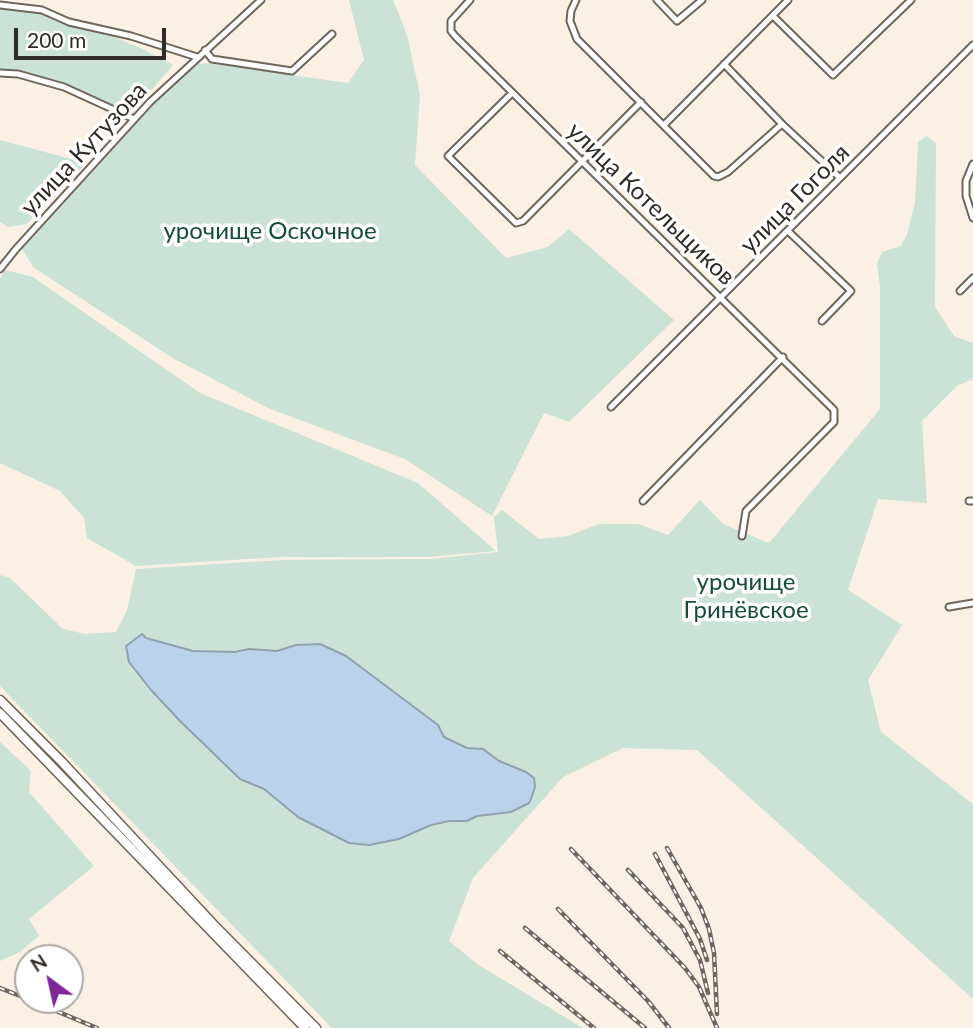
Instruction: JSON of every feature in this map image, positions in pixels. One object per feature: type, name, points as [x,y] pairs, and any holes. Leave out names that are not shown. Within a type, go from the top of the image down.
[{"type":"main road","points":[[0,700],[316,1028]]},
{"type":"main road","points":[[0,713],[304,1028]]},
{"type":"street","points":[[42,10],[43,0]]},
{"type":"street","name":"улица Котельщиков","points":[[470,0],[453,17],[450,26],[455,36],[722,297],[836,414],[834,422],[746,511],[742,536]]},
{"type":"street","points":[[576,0],[570,21],[577,39],[711,173],[718,177],[728,172],[782,124]]},
{"type":"street","points":[[657,0],[677,21],[702,0]]},
{"type":"street","points":[[664,125],[788,0]]},
{"type":"street","points":[[773,16],[832,75],[911,0]]},
{"type":"street","name":"улица Кутузова","points":[[0,270],[16,248],[134,119],[257,1]]},
{"type":"street","points":[[0,5],[42,10],[69,22],[131,36],[197,57]]},
{"type":"street","points":[[205,50],[212,59],[292,71],[332,34]]},
{"type":"street","name":"улица Гоголя","points":[[611,407],[973,45]]},
{"type":"street","points":[[724,64],[782,124],[840,178]]},
{"type":"street","points":[[0,73],[18,74],[64,87],[134,119]]},
{"type":"street","points":[[512,93],[448,156],[513,221],[520,223],[640,102]]},
{"type":"street","points":[[973,164],[966,181],[966,196],[973,218]]},
{"type":"street","points":[[788,231],[851,291],[821,321]]},
{"type":"street","points":[[960,291],[973,278]]},
{"type":"street","points":[[643,501],[783,358]]},
{"type":"street","points":[[948,607],[973,603]]},
{"type":"green space","name":"урочище Оскочное","points":[[349,0],[393,0],[407,35],[420,95],[415,165],[506,258],[548,247],[569,229],[674,320],[569,422],[544,413],[492,516],[405,459],[270,409],[171,357],[33,267],[22,249],[190,65],[207,63],[348,83],[364,60]]},
{"type":"green space","points":[[0,4],[51,13],[141,48],[173,65],[129,116],[65,86],[0,71]]},
{"type":"green space","name":"урочище Гринёвское","points":[[926,136],[936,143],[935,307],[954,336],[973,343],[973,379],[958,385],[922,421],[927,503],[878,499],[848,590],[902,625],[868,680],[881,732],[973,804],[973,999],[697,750],[623,748],[563,777],[473,878],[449,941],[477,964],[583,1028],[332,1028],[0,686],[0,575],[10,578],[63,629],[85,634],[116,632],[127,610],[136,569],[282,560],[429,559],[498,552],[494,517],[502,510],[539,539],[568,536],[599,524],[638,524],[668,535],[700,500],[723,524],[769,543],[880,409],[880,286],[877,264],[882,252],[901,246],[907,234],[915,203],[918,142]]},
{"type":"green space","points":[[0,140],[86,163],[27,224],[8,227],[0,222]]},
{"type":"green space","points":[[5,270],[33,277],[200,393],[418,483],[496,551],[429,557],[281,557],[136,566],[87,538],[84,518],[60,491],[0,463],[0,279]]},
{"type":"green space","points":[[0,742],[31,771],[29,792],[94,866],[29,919],[39,936],[30,944],[14,944],[14,955],[0,961]]},
{"type":"water","points":[[142,634],[146,638],[193,651],[277,651],[296,645],[320,644],[346,656],[438,725],[444,737],[467,748],[483,749],[499,761],[526,772],[534,778],[535,787],[531,799],[529,803],[511,812],[431,825],[399,839],[369,845],[349,843],[298,817],[264,789],[240,779],[180,721],[129,662],[126,646]]},
{"type":"railway","points":[[667,848],[701,908],[709,929],[714,953],[717,1014]]},
{"type":"railway","points":[[571,849],[685,968],[699,987],[717,1028]]},
{"type":"railway","points":[[655,854],[700,939],[707,960]]},
{"type":"railway","points":[[628,870],[683,928],[700,960],[708,993]]},
{"type":"railway","points":[[558,909],[648,1001],[669,1028]]},
{"type":"railway","points":[[525,928],[645,1028]]},
{"type":"railway","points":[[500,951],[594,1028]]},
{"type":"railway","points":[[0,988],[14,994]]},
{"type":"railway","points":[[64,1014],[97,1028]]}]
